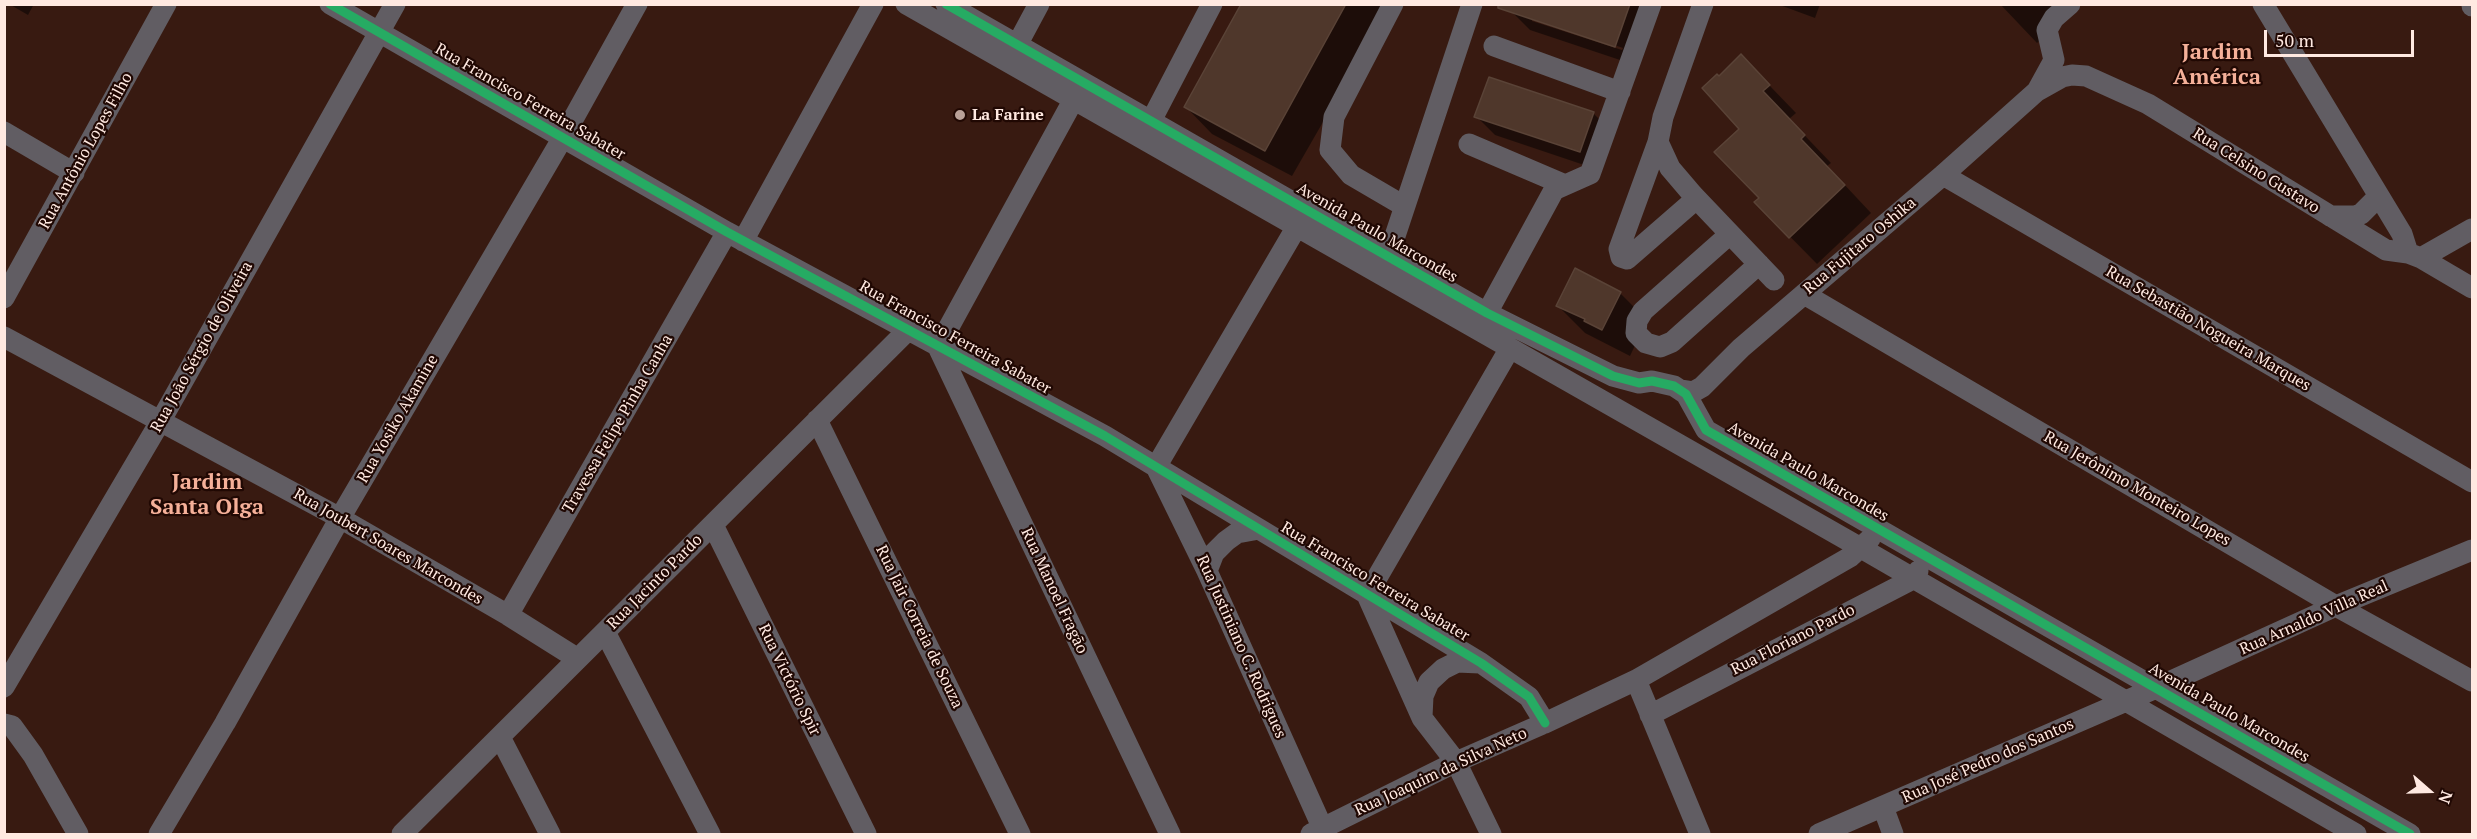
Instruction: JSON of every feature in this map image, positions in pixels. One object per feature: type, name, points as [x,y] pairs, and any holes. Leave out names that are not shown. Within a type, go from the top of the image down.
[{"type":"street","name":"Rua Antônio Lopes Filho","points":[[4,298],[166,4]]},
{"type":"street","name":"Rua Francisco Ferreira Sabater","points":[[330,4],[562,139],[735,236],[1105,436],[1481,663],[1529,697],[1545,723]]},
{"type":"street","name":"Rua João Sérgio de Oliveira","points":[[4,687],[160,422],[395,4]]},
{"type":"street","name":"Rua Yosiko Akamine","points":[[159,834],[225,723],[340,518],[562,139],[637,4]]},
{"type":"street","name":"Travessa Felipe Pinha Canha","points":[[508,615],[873,4]]},
{"type":"street","name":"Avenida Paulo Marcondes","points":[[906,4],[1079,91],[1302,218],[1388,257],[1487,313],[1613,376],[1639,383],[1652,381],[1687,397],[1706,430],[2410,834]]},
{"type":"street","name":"Avenida Paulo Marcondes","points":[[946,4],[1017,45],[1079,91],[1151,121],[1510,348],[2356,834]]},
{"type":"street","points":[[1017,45],[1039,4]]},
{"type":"street","points":[[1151,121],[1212,4]]},
{"type":"street","points":[[1393,4],[1334,117],[1330,150],[1351,175],[1404,206]]},
{"type":"street","points":[[1388,257],[1472,4]]},
{"type":"street","points":[[1487,313],[1554,190],[1590,174],[1651,4]]},
{"type":"street","points":[[1696,199],[1627,259],[1622,257],[1619,249],[1658,142],[1663,117],[1703,4]]},
{"type":"street","points":[[2037,91],[2054,60],[2047,30],[2054,18],[2070,4]]},
{"type":"street","points":[[2263,4],[2415,256],[2472,229]]},
{"type":"street","points":[[1494,46],[1620,92]]},
{"type":"street","name":"Rua Celsino Gustavo","points":[[2037,91],[2062,77],[2078,74],[2094,79],[2148,104],[2386,250],[2415,256],[2472,288]]},
{"type":"street","points":[[939,347],[1079,91]]},
{"type":"street","name":"Rua Fujitaro Oshika","points":[[1687,397],[1943,176],[2037,91]]},
{"type":"street","points":[[4,132],[74,173]]},
{"type":"street","points":[[1658,142],[1670,168],[1696,199],[1774,280]]},
{"type":"street","points":[[1469,144],[1565,185]]},
{"type":"street","name":"Rua Sebastião Nogueira Marques","points":[[1943,176],[2472,482]]},
{"type":"street","points":[[2330,216],[2361,214],[2379,196]]},
{"type":"street","points":[[1156,467],[1302,218]]},
{"type":"street","points":[[1730,234],[1643,311],[1637,321],[1636,333],[1646,343],[1660,347],[1672,342],[1759,264]]},
{"type":"street","name":"Rua Jerônimo Monteiro Lopes","points":[[1804,294],[2336,606],[2472,681]]},
{"type":"street","name":"Rua Jacinto Pardo","points":[[402,834],[909,329]]},
{"type":"street","name":"Rua Joubert Soares Marcondes","points":[[4,337],[340,518],[508,615],[578,659]]},
{"type":"street","name":"Rua Manoel Fragão","points":[[939,347],[1170,834]]},
{"type":"street","points":[[1491,834],[1456,762],[1422,718],[1367,594],[1510,348]]},
{"type":"street","points":[[1634,419],[1626,407],[1633,389],[1639,383]]},
{"type":"street","points":[[1656,432],[1669,435],[1683,432],[1691,419],[1687,397]]},
{"type":"street","name":"Rua Jair Correia de Souza","points":[[817,420],[1020,834]]},
{"type":"street","name":"Rua Justiniano C. Rodrigues","points":[[1156,467],[1207,571],[1317,832]]},
{"type":"street","name":"Rua Victório Spir","points":[[713,525],[866,834]]},
{"type":"street","points":[[1207,571],[1214,553],[1226,541],[1237,533],[1259,530]]},
{"type":"street","points":[[1700,834],[1636,680],[1850,557],[1879,530]]},
{"type":"street","name":"Rua Arnaldo Villa Real","points":[[2156,688],[2336,606],[2472,550]]},
{"type":"street","name":"Rua Floriano Pardo","points":[[1650,715],[1913,579],[1928,557]]},
{"type":"street","points":[[606,632],[710,834]]},
{"type":"street","points":[[1422,718],[1423,696],[1429,682],[1443,669],[1457,662],[1481,663]]},
{"type":"street","name":"Rua Joaquim da Silva Neto","points":[[1317,832],[1456,762],[1636,680]]},
{"type":"street","name":"Rua José Pedro dos Santos","points":[[1819,834],[2156,688]]},
{"type":"street","points":[[4,724],[12,726],[33,755],[78,834]]},
{"type":"street","points":[[500,737],[550,834]]},
{"type":"street","points":[[1883,807],[1893,834]]},
{"type":"building","points":[[1241,4],[1346,4],[1265,151],[1184,107]]},
{"type":"building","points":[[1498,4],[1630,4],[1615,47],[1498,8]]},
{"type":"building","points":[[1741,54],[1770,85],[1763,91],[1805,135],[1801,139],[1845,185],[1789,238],[1754,202],[1759,198],[1714,152],[1739,129],[1702,88],[1717,74],[1719,76]]},
{"type":"building","points":[[1489,77],[1594,112],[1580,152],[1474,117]]},
{"type":"building","points":[[1575,268],[1621,292],[1602,330],[1584,321],[1585,319],[1556,306]]},
{"type":"cycle path","points":[[330,4],[727,232],[1105,436],[1481,663],[1529,697],[1545,723]]},
{"type":"cycle path","points":[[946,4],[1487,313],[1613,376],[1639,383],[1652,381],[1674,386],[1686,394],[1706,430],[2410,834]]},
{"type":"place","name":"La Farine","points":[[960,115]]},
{"type":"district","name":"Jardim América","points":[[2217,66]]},
{"type":"district","name":"Jardim Santa Olga","points":[[207,496]]}]
